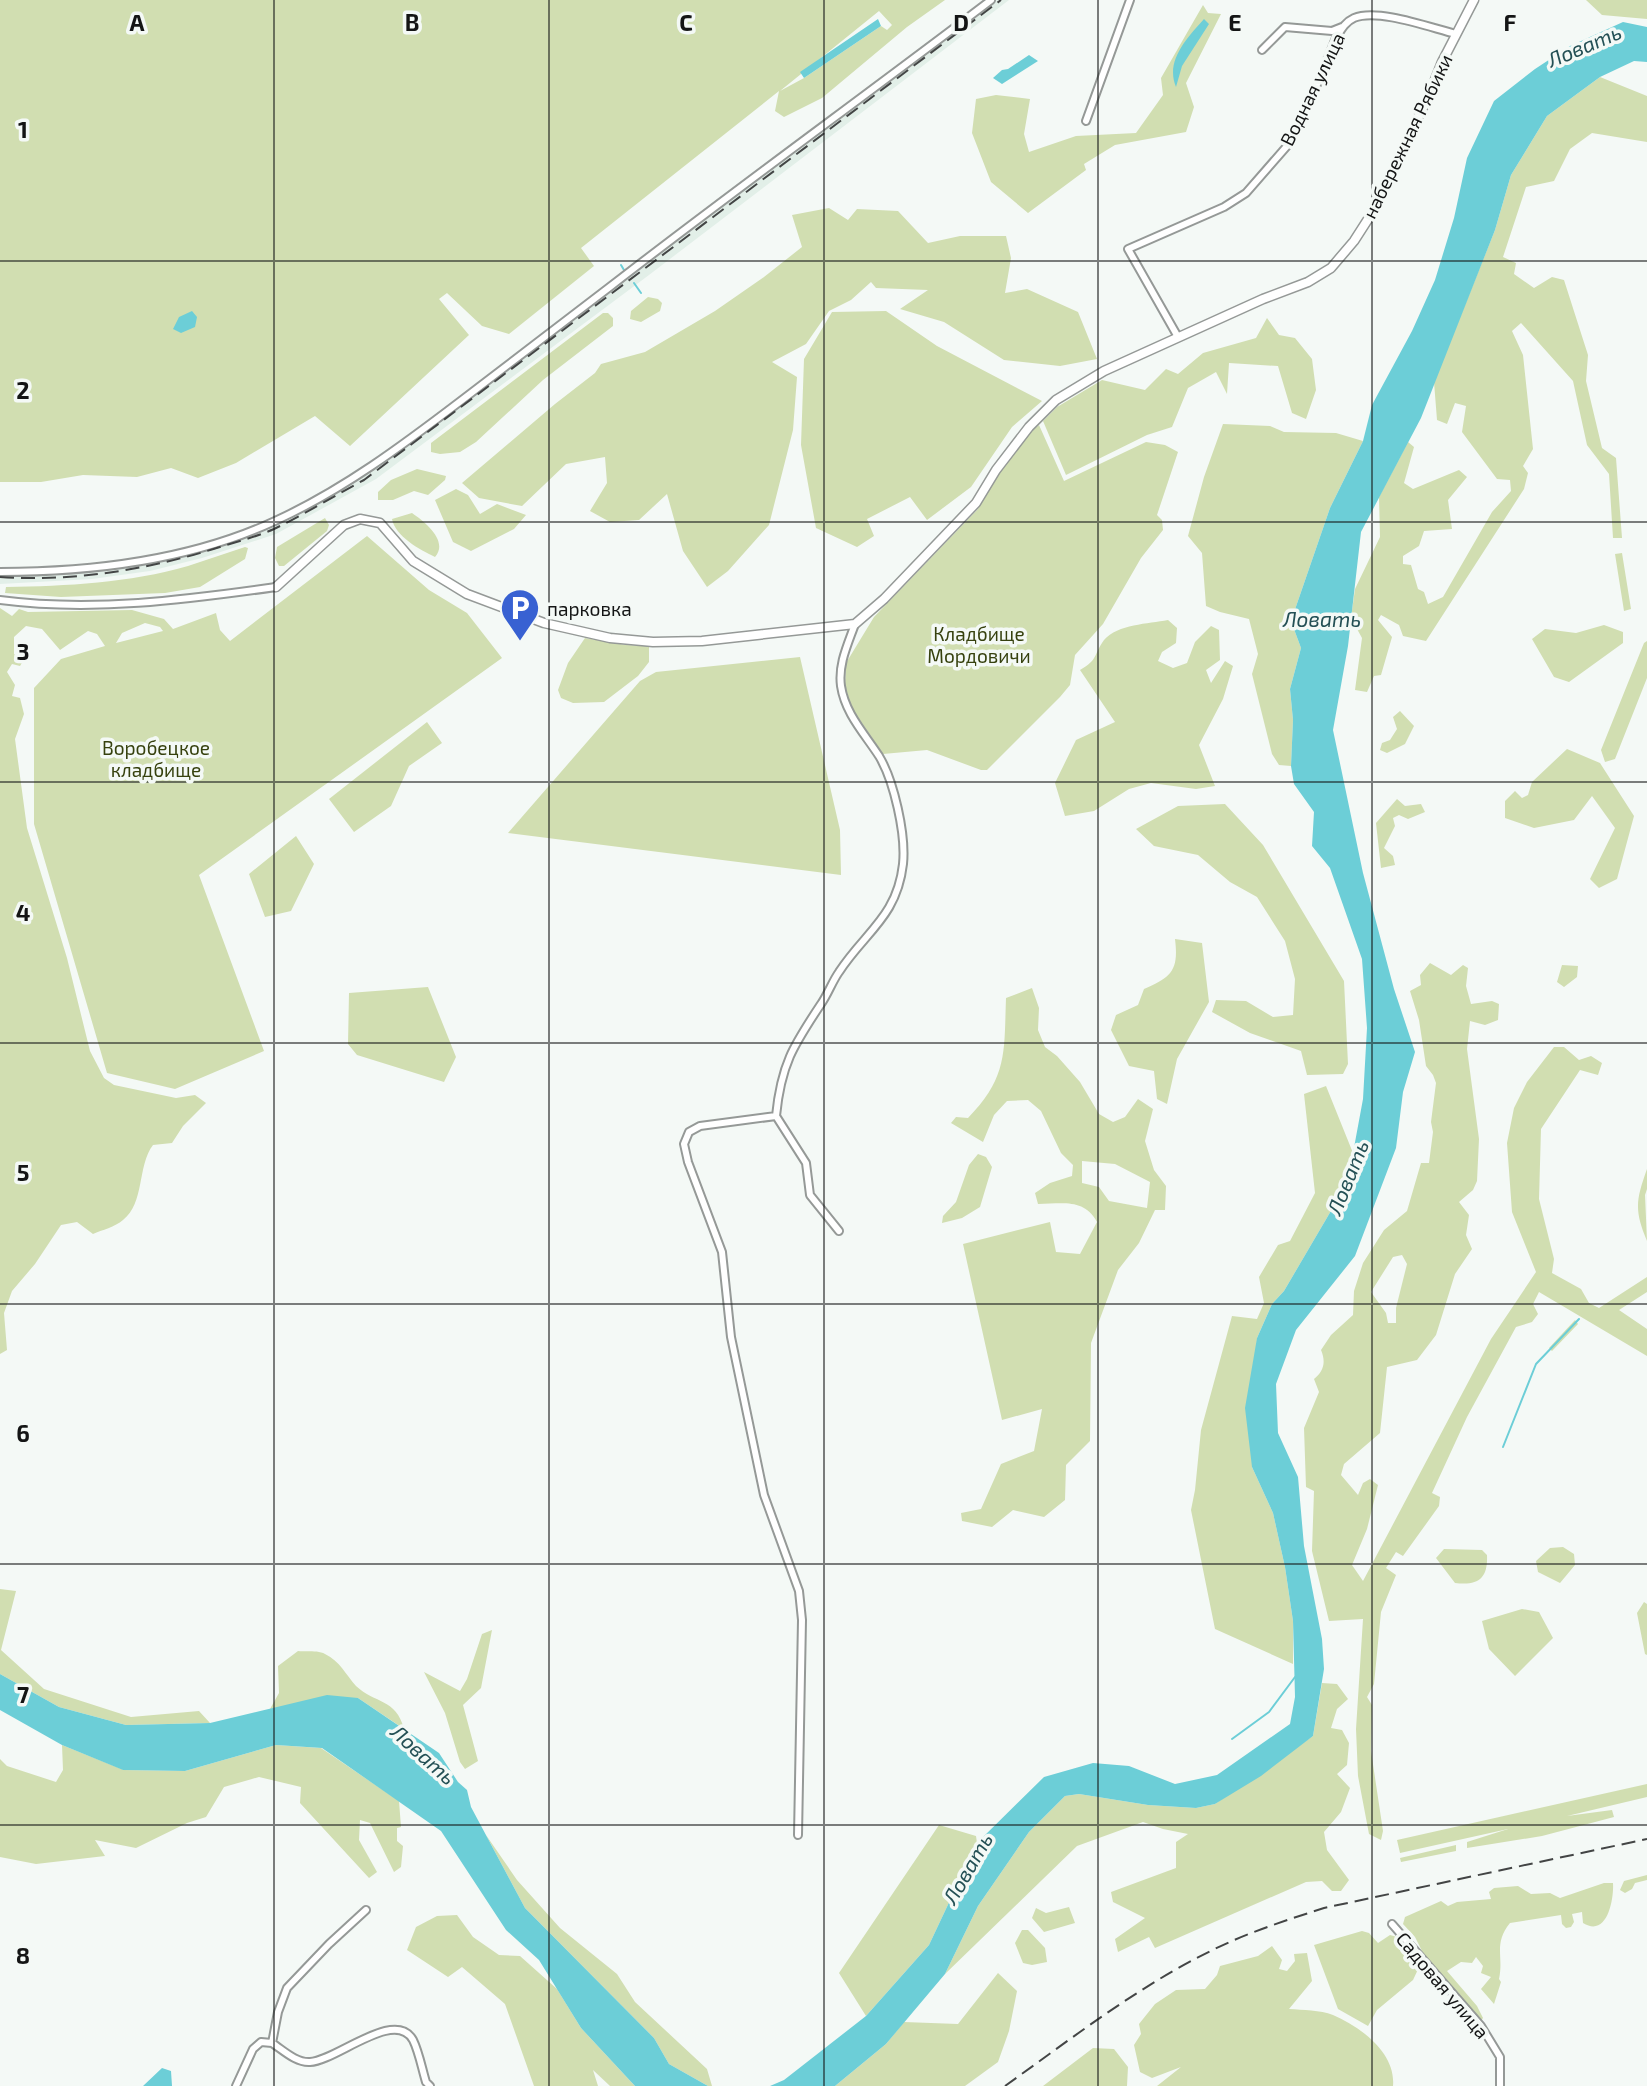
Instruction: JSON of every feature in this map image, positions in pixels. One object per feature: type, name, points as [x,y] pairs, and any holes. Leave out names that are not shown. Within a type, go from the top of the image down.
[{"type":"street","points":[[0,572],[53,572],[124,565],[210,544],[274,522],[337,489],[404,444],[991,0]]},
{"type":"street","points":[[1086,121],[1130,0]]},
{"type":"street","name":"набережная Рябики","points":[[855,624],[884,599],[976,503],[996,470],[1029,427],[1056,400],[1104,371],[1263,299],[1308,282],[1331,268],[1354,241],[1372,213],[1474,0]]},
{"type":"street","name":"Водная улица","points":[[1178,337],[1128,248],[1224,207],[1246,193],[1287,146],[1301,121],[1343,26],[1352,19],[1364,16],[1383,17],[1456,34]]},
{"type":"street","points":[[1262,50],[1285,27],[1332,32],[1343,26]]},
{"type":"street","points":[[0,600],[111,605],[195,598],[276,587],[344,525],[360,519],[380,523],[413,561],[467,594],[544,622],[610,638],[653,642],[702,641],[855,624],[842,662],[841,684],[846,707],[890,778],[903,837],[900,884],[892,904],[877,928],[839,971],[822,1002],[800,1033],[785,1063],[778,1090],[776,1116],[806,1163],[810,1195],[839,1231]]},
{"type":"street","points":[[776,1116],[700,1126],[688,1132],[684,1144],[688,1162],[722,1252],[731,1337],[764,1496],[799,1591],[802,1620],[798,1835]]},
{"type":"street","points":[[272,2043],[278,2011],[288,1988],[329,1944],[366,1910]]},
{"type":"street","name":"Садовая улица","points":[[1392,1924],[1481,2026],[1500,2057],[1500,2086]]},
{"type":"street","points":[[236,2086],[253,2049],[261,2042],[272,2043],[295,2059],[309,2063],[327,2058],[388,2028],[401,2030],[412,2038],[426,2082],[430,2086]]},
{"type":"shaded area","points":[[997,0],[1009,0],[376,479],[276,534],[202,558],[150,571],[92,579],[0,584],[0,574],[82,572],[129,566],[271,526],[362,477]]},
{"type":"green space","points":[[0,0],[945,0],[907,27],[822,98],[784,117],[775,111],[779,91],[581,248],[594,266],[509,334],[482,326],[447,293],[439,299],[469,335],[350,446],[315,416],[236,463],[198,478],[171,468],[137,477],[83,475],[41,482],[0,482]],"holes":[[[879,11],[892,25],[887,30],[881,26],[780,91]]]},
{"type":"green space","points":[[1586,0],[1647,0],[1647,19],[1602,15]]},
{"type":"green space","points":[[1203,5],[1208,13],[1221,14],[1186,83],[1194,107],[1186,132],[1115,145],[1084,164],[1086,170],[1028,213],[991,182],[972,133],[976,99],[996,95],[1030,99],[1024,134],[1029,152],[1076,136],[1136,133],[1163,95],[1161,78]]},
{"type":"green space","points":[[1600,77],[1647,96],[1647,142],[1592,133],[1570,149],[1554,181],[1526,187],[1503,257],[1516,263],[1514,274],[1534,288],[1552,277],[1564,280],[1588,355],[1586,381],[1602,448],[1616,458],[1622,538],[1613,538],[1609,474],[1587,445],[1573,381],[1521,323],[1512,331],[1523,355],[1533,449],[1523,466],[1528,473],[1524,489],[1426,641],[1403,636],[1399,625],[1381,615],[1378,620],[1392,637],[1381,675],[1374,676],[1367,692],[1355,690],[1362,638],[1351,618],[1355,589],[1380,537],[1379,497],[1408,442],[1414,447],[1404,483],[1413,489],[1459,470],[1467,477],[1448,500],[1452,529],[1424,531],[1419,546],[1403,556],[1403,564],[1411,565],[1418,589],[1424,592],[1428,604],[1443,597],[1492,512],[1511,491],[1510,480],[1497,479],[1462,432],[1466,406],[1455,403],[1447,424],[1437,420],[1434,382],[1495,230],[1511,175],[1547,116]]},
{"type":"green space","points":[[829,208],[848,220],[857,209],[898,211],[928,243],[960,236],[1006,236],[1011,258],[1005,293],[1027,289],[1078,312],[1097,359],[1060,366],[1004,360],[944,322],[900,309],[928,290],[876,288],[871,282],[851,300],[829,311],[806,344],[772,362],[797,377],[793,430],[769,525],[728,571],[707,587],[683,551],[667,494],[639,520],[610,522],[590,511],[607,483],[605,457],[566,464],[522,506],[479,498],[462,483],[595,373],[601,364],[645,352],[715,311],[802,247],[792,215]]},
{"type":"green space","points":[[648,297],[658,299],[662,303],[660,311],[641,322],[630,319],[631,311]]},
{"type":"green space","points":[[886,311],[937,346],[1042,401],[1012,427],[971,487],[927,520],[910,497],[867,519],[874,536],[857,547],[816,528],[801,445],[804,359],[832,312]]},
{"type":"green space","points":[[603,313],[608,313],[613,318],[613,326],[543,380],[476,442],[460,452],[431,452],[431,443]]},
{"type":"green space","points":[[1267,318],[1279,335],[1295,338],[1312,359],[1316,390],[1306,419],[1292,413],[1278,366],[1229,363],[1227,394],[1216,372],[1188,388],[1172,427],[1147,435],[1066,475],[1043,421],[1057,407],[1102,380],[1145,390],[1166,369],[1178,374],[1203,353],[1256,338]]},
{"type":"green space","points":[[1223,424],[1270,426],[1284,432],[1336,433],[1363,441],[1330,508],[1291,621],[1301,648],[1290,689],[1293,720],[1291,766],[1279,765],[1272,754],[1252,674],[1258,654],[1249,619],[1206,606],[1202,553],[1188,536],[1204,477]]},
{"type":"green space","name":"Кладбище Мордовичи","points":[[1039,425],[1064,481],[1146,442],[1165,445],[1178,452],[1157,515],[1162,520],[1163,530],[1141,558],[1103,624],[1075,655],[1070,685],[987,770],[927,750],[883,754],[851,707],[845,685],[846,663],[874,617],[978,509],[993,481],[1030,432]]},
{"type":"green space","points":[[417,469],[446,476],[445,480],[428,495],[414,491],[393,500],[378,500],[378,492],[391,480]]},
{"type":"green space","points":[[456,489],[468,495],[480,514],[497,504],[526,515],[514,529],[471,551],[453,542],[435,500]]},
{"type":"green space","points":[[412,513],[434,532],[439,545],[435,557],[409,542],[394,525],[392,519]]},
{"type":"green space","points":[[325,518],[329,525],[327,531],[284,566],[279,566],[275,558],[277,547]]},
{"type":"green space","name":"Воробецкое кладбище","points":[[367,536],[429,590],[467,613],[502,658],[199,875],[264,1051],[175,1089],[107,1073],[34,824],[34,688],[61,659],[105,646],[97,634],[88,631],[60,650],[42,629],[26,626],[14,637],[14,654],[23,661],[20,666],[12,664],[7,672],[15,685],[12,696],[20,698],[24,714],[15,739],[27,828],[67,958],[90,1051],[104,1078],[114,1085],[176,1098],[195,1095],[206,1103],[183,1126],[172,1143],[153,1145],[145,1163],[135,1204],[123,1220],[93,1234],[77,1222],[61,1225],[35,1264],[12,1291],[4,1313],[7,1350],[0,1354],[0,608],[12,616],[19,609],[28,612],[132,610],[164,619],[173,629],[216,613],[220,630],[230,641]],"holes":[[[145,623],[160,627],[163,631],[116,643],[122,633]]]},
{"type":"green space","points":[[248,548],[245,559],[200,587],[165,593],[61,597],[5,593],[6,587],[121,580],[166,572]]},
{"type":"green space","points":[[1622,553],[1631,609],[1624,611],[1615,554]]},
{"type":"green space","points":[[1168,620],[1177,628],[1176,643],[1162,652],[1158,661],[1173,668],[1187,663],[1195,642],[1211,626],[1219,630],[1220,660],[1206,670],[1211,683],[1225,661],[1233,666],[1223,699],[1199,745],[1215,786],[1196,789],[1151,783],[1129,789],[1094,811],[1065,816],[1055,783],[1076,740],[1115,722],[1080,670],[1093,660],[1104,640],[1117,631]]},
{"type":"green space","points":[[1604,625],[1623,632],[1623,643],[1569,682],[1554,677],[1532,639],[1545,629],[1576,633]]},
{"type":"green space","points":[[585,638],[649,646],[649,662],[638,676],[604,702],[573,703],[561,698],[558,690],[568,663]]},
{"type":"green space","points":[[1647,641],[1647,678],[1615,759],[1605,762],[1601,750]]},
{"type":"green space","points":[[800,657],[840,830],[841,875],[508,833],[640,681],[656,672]]},
{"type":"green space","points":[[1400,711],[1414,726],[1405,744],[1387,753],[1380,750],[1382,743],[1390,740],[1397,729],[1393,717]]},
{"type":"green space","points":[[427,722],[442,743],[409,766],[391,806],[354,832],[329,799]]},
{"type":"green space","points":[[1567,749],[1600,763],[1634,816],[1617,879],[1599,888],[1590,879],[1615,828],[1592,796],[1574,820],[1534,828],[1505,818],[1505,801],[1515,791],[1522,798],[1528,795],[1532,782]]},
{"type":"green space","points":[[1397,799],[1405,806],[1421,804],[1425,812],[1408,819],[1399,815],[1393,818],[1395,826],[1384,848],[1393,856],[1395,865],[1381,868],[1376,823]]},
{"type":"green space","points":[[1225,804],[1263,845],[1344,981],[1348,1064],[1343,1074],[1307,1075],[1301,1051],[1250,1033],[1212,1012],[1216,1000],[1246,1001],[1273,1017],[1293,1015],[1295,979],[1285,941],[1257,897],[1230,882],[1198,855],[1154,846],[1136,829],[1178,806]]},
{"type":"green space","points":[[296,836],[314,864],[291,911],[265,917],[249,874]]},
{"type":"green space","points":[[1175,939],[1202,943],[1209,1002],[1177,1059],[1167,1104],[1157,1099],[1154,1071],[1129,1066],[1111,1030],[1116,1015],[1138,1005],[1144,989],[1161,981],[1171,972],[1176,959]]},
{"type":"green space","points":[[1430,963],[1451,975],[1463,965],[1468,968],[1466,986],[1471,1004],[1492,1001],[1499,1004],[1498,1020],[1485,1025],[1470,1021],[1467,1049],[1479,1139],[1477,1181],[1473,1190],[1459,1202],[1469,1215],[1466,1235],[1472,1249],[1455,1274],[1436,1335],[1417,1360],[1387,1367],[1380,1433],[1344,1464],[1341,1475],[1358,1495],[1363,1483],[1370,1479],[1378,1485],[1367,1529],[1352,1565],[1363,1581],[1491,1339],[1536,1272],[1512,1212],[1507,1143],[1514,1108],[1527,1082],[1554,1047],[1564,1047],[1579,1060],[1591,1056],[1602,1063],[1598,1075],[1580,1070],[1541,1129],[1539,1199],[1554,1259],[1552,1273],[1581,1289],[1589,1303],[1599,1308],[1647,1277],[1647,1292],[1619,1310],[1647,1329],[1647,1356],[1539,1292],[1533,1304],[1538,1314],[1532,1322],[1516,1327],[1467,1417],[1432,1493],[1440,1497],[1439,1506],[1403,1556],[1396,1552],[1386,1568],[1396,1575],[1381,1612],[1374,1684],[1367,1697],[1372,1705],[1371,1751],[1383,1831],[1381,1840],[1369,1834],[1358,1776],[1356,1729],[1363,1619],[1329,1621],[1312,1551],[1314,1491],[1306,1487],[1304,1428],[1319,1392],[1314,1379],[1323,1366],[1321,1350],[1331,1335],[1353,1315],[1354,1291],[1363,1263],[1384,1230],[1407,1211],[1421,1163],[1429,1163],[1436,1083],[1426,1066],[1419,1020],[1410,991],[1421,985],[1420,975]],"holes":[[[1402,1255],[1407,1264],[1396,1308],[1396,1323],[1388,1323],[1386,1313],[1371,1292],[1393,1257]]]},
{"type":"green space","points":[[1562,965],[1578,966],[1577,977],[1564,987],[1557,982]]},
{"type":"green space","points":[[428,987],[456,1057],[444,1082],[357,1055],[348,1044],[349,993]]},
{"type":"green space","points":[[1032,988],[1039,1008],[1038,1030],[1045,1047],[1057,1056],[1080,1082],[1099,1114],[1113,1122],[1125,1117],[1138,1099],[1153,1109],[1145,1141],[1154,1170],[1166,1186],[1165,1210],[1155,1210],[1139,1243],[1118,1270],[1091,1343],[1090,1441],[1066,1465],[1065,1500],[1044,1517],[1013,1510],[992,1527],[962,1521],[961,1513],[981,1509],[1001,1464],[1034,1451],[1042,1409],[1002,1420],[963,1244],[1050,1222],[1056,1252],[1080,1254],[1097,1222],[1092,1214],[1079,1206],[1064,1203],[1038,1204],[1035,1193],[1050,1183],[1072,1176],[1073,1165],[1061,1153],[1041,1111],[1028,1100],[1007,1101],[994,1115],[983,1142],[951,1123],[956,1117],[968,1118],[991,1090],[1004,1049],[1006,998]],"holes":[[[1082,1161],[1115,1164],[1150,1182],[1147,1208],[1109,1201],[1099,1187],[1082,1183]]]},
{"type":"green space","points":[[1326,1086],[1353,1153],[1335,1204],[1284,1291],[1272,1304],[1257,1338],[1252,1467],[1273,1513],[1285,1567],[1293,1621],[1293,1664],[1215,1629],[1191,1510],[1201,1430],[1232,1316],[1257,1319],[1264,1303],[1259,1277],[1278,1245],[1290,1241],[1315,1193],[1304,1094]]},
{"type":"green space","points":[[978,1154],[986,1157],[992,1167],[980,1207],[962,1218],[942,1223],[943,1216],[956,1202],[969,1165]]},
{"type":"green space","points":[[1647,1169],[1645,1195],[1647,1241],[1638,1205]]},
{"type":"green space","points":[[1575,1320],[1578,1324],[1552,1351],[1549,1348]]},
{"type":"green space","points":[[1563,1547],[1574,1554],[1575,1565],[1560,1583],[1538,1572],[1536,1561],[1550,1548]]},
{"type":"green space","points":[[1444,1549],[1482,1550],[1487,1555],[1484,1575],[1476,1582],[1455,1583],[1436,1558]]},
{"type":"green space","points":[[0,1589],[16,1591],[1,1650],[44,1689],[131,1717],[199,1711],[210,1723],[126,1725],[59,1707],[0,1674]]},
{"type":"green space","points":[[1644,1602],[1647,1604],[1647,1655],[1637,1613]]},
{"type":"green space","points":[[1522,1609],[1539,1612],[1553,1638],[1515,1676],[1489,1649],[1482,1621]]},
{"type":"green space","points":[[492,1630],[481,1688],[463,1705],[478,1761],[465,1769],[460,1762],[445,1713],[424,1672],[460,1691],[467,1679],[482,1634]]},
{"type":"green space","points":[[298,1651],[319,1652],[330,1657],[363,1692],[396,1712],[404,1729],[358,1698],[270,1709],[279,1693],[278,1666]]},
{"type":"green space","points":[[1322,1683],[1337,1684],[1348,1699],[1337,1709],[1331,1728],[1342,1730],[1349,1743],[1347,1765],[1337,1774],[1350,1788],[1341,1812],[1324,1832],[1327,1850],[1349,1880],[1341,1891],[1332,1891],[1322,1881],[1306,1882],[1155,1948],[1149,1937],[1118,1952],[1115,1939],[1145,1918],[1113,1902],[1111,1892],[1176,1868],[1176,1842],[1188,1834],[1143,1822],[1077,1846],[945,1974],[978,1906],[1029,1832],[1065,1796],[1079,1794],[1148,1805],[1196,1808],[1215,1804],[1313,1736]]},
{"type":"green space","points":[[62,1745],[124,1770],[185,1771],[276,1745],[321,1748],[399,1801],[401,1827],[397,1828],[397,1841],[403,1846],[401,1867],[394,1872],[370,1823],[360,1820],[359,1840],[377,1872],[369,1878],[300,1803],[301,1787],[259,1777],[224,1787],[206,1817],[187,1823],[136,1848],[95,1840],[105,1856],[36,1864],[0,1857],[0,1759],[7,1766],[56,1782],[63,1770]]},
{"type":"green space","points":[[1647,1784],[1647,1797],[1567,1816],[1612,1810],[1614,1817],[1542,1836],[1467,1848],[1467,1842],[1508,1829],[1400,1853],[1397,1840]]},
{"type":"green space","points":[[939,1825],[976,1836],[977,1843],[929,1945],[866,2016],[839,1973]]},
{"type":"green space","points":[[486,1835],[517,1880],[560,1928],[617,1974],[635,2002],[707,2069],[712,2086],[669,2064],[654,2038],[525,1908]]},
{"type":"green space","points":[[1456,1845],[1456,1851],[1401,1862],[1400,1858]]},
{"type":"green space","points":[[1647,1875],[1647,1880],[1635,1883],[1632,1889],[1625,1893],[1620,1890],[1624,1881]]},
{"type":"green space","points":[[1604,1883],[1613,1883],[1612,1899],[1607,1915],[1598,1925],[1583,1923],[1582,1912],[1572,1914],[1574,1922],[1571,1927],[1566,1928],[1562,1924],[1561,1915],[1510,1923],[1500,1944],[1501,1982],[1494,2004],[1481,1989],[1491,1977],[1481,1973],[1483,1966],[1476,1957],[1472,1963],[1461,1962],[1447,1971],[1477,2006],[1483,2018],[1480,2022],[1427,1961],[1415,1937],[1403,1924],[1405,1917],[1441,1901],[1448,1906],[1457,1902],[1491,1899],[1489,1892],[1494,1888],[1518,1886],[1531,1894],[1550,1893],[1560,1898]]},
{"type":"green space","points":[[1069,1907],[1075,1923],[1044,1932],[1032,1918],[1036,1908],[1046,1913]]},
{"type":"green space","points":[[457,1915],[473,1937],[499,1955],[520,1956],[557,1989],[581,2028],[635,2086],[610,2086],[593,2070],[598,2086],[534,2086],[505,2004],[462,1967],[448,1977],[407,1950],[416,1927],[437,1916]]},
{"type":"green space","points":[[1022,1930],[1028,1930],[1045,1948],[1047,1962],[1032,1965],[1023,1963],[1015,1943]]},
{"type":"green space","points":[[1362,1931],[1369,1933],[1378,1943],[1390,1935],[1397,1937],[1421,1963],[1413,1980],[1377,2010],[1368,2026],[1338,2009],[1314,1945]]},
{"type":"green space","points":[[1272,1946],[1282,1960],[1279,1969],[1287,1971],[1295,1961],[1294,1954],[1307,1953],[1312,1981],[1289,2009],[1333,2015],[1365,2034],[1383,2052],[1389,2063],[1393,2086],[1157,2086],[1181,2067],[1152,2078],[1140,2072],[1134,2045],[1141,2034],[1139,2024],[1155,2004],[1176,1990],[1205,1989],[1217,1975],[1220,1966],[1258,1956]]},
{"type":"green space","points":[[998,1973],[1017,1991],[1009,2031],[998,2062],[965,2086],[835,2086],[886,2044],[904,2022],[958,2024]]},
{"type":"green space","points":[[1093,2048],[1114,2049],[1128,2067],[1127,2086],[1043,2086]]},
{"type":"water","points":[[878,19],[881,26],[804,78],[800,72]]},
{"type":"water","points":[[1204,19],[1209,24],[1182,66],[1176,87],[1173,68],[1176,59],[1185,42]]},
{"type":"water","name":"Ловать","points":[[1623,22],[1647,27],[1647,62],[1634,61],[1600,77],[1547,116],[1511,175],[1495,230],[1421,418],[1361,532],[1348,646],[1333,730],[1363,873],[1394,989],[1415,1052],[1403,1092],[1396,1148],[1355,1256],[1296,1330],[1276,1384],[1278,1433],[1298,1477],[1304,1546],[1322,1639],[1324,1669],[1313,1736],[1261,1776],[1215,1804],[1196,1808],[1148,1805],[1079,1794],[1065,1796],[1029,1832],[978,1906],[945,1974],[886,2044],[835,2086],[770,2086],[784,2080],[866,2016],[929,1945],[977,1843],[1044,1777],[1093,1763],[1129,1766],[1175,1784],[1217,1775],[1290,1724],[1295,1697],[1293,1621],[1273,1513],[1252,1467],[1245,1408],[1257,1338],[1272,1304],[1284,1291],[1335,1204],[1353,1153],[1363,1099],[1367,1028],[1362,959],[1330,868],[1312,846],[1314,812],[1294,784],[1291,766],[1293,720],[1290,689],[1301,648],[1291,621],[1330,508],[1363,441],[1372,405],[1412,331],[1435,280],[1454,218],[1467,158],[1494,101],[1570,46]]},
{"type":"water","points":[[1029,55],[1038,61],[1002,84],[993,78],[1002,70]]},
{"type":"water","points":[[192,311],[197,317],[195,327],[181,333],[173,329],[179,317]]},
{"type":"water","name":"Ловать","points":[[0,1674],[59,1707],[126,1725],[210,1723],[327,1695],[358,1698],[439,1753],[458,1782],[467,1790],[471,1807],[525,1908],[654,2038],[669,2064],[708,2086],[635,2086],[581,2028],[539,1960],[506,1930],[441,1831],[322,1748],[276,1745],[185,1771],[123,1770],[62,1745],[0,1710]]},
{"type":"water","points":[[162,2068],[171,2071],[172,2086],[143,2086]]},
{"type":"waterway","points":[[621,265],[624,270]]},
{"type":"waterway","points":[[634,283],[641,293]]},
{"type":"waterway","points":[[1503,1447],[1536,1364],[1579,1319]]},
{"type":"waterway","points":[[1232,1739],[1269,1712],[1295,1677]]},
{"type":"railway","points":[[0,577],[56,577],[113,572],[196,554],[274,529],[364,480],[1001,0]]},
{"type":"railway","points":[[1005,2086],[1143,1989],[1202,1955],[1255,1932],[1324,1908],[1647,1839]]},
{"type":"place","name":"парковка","points":[[520,642]]}]
